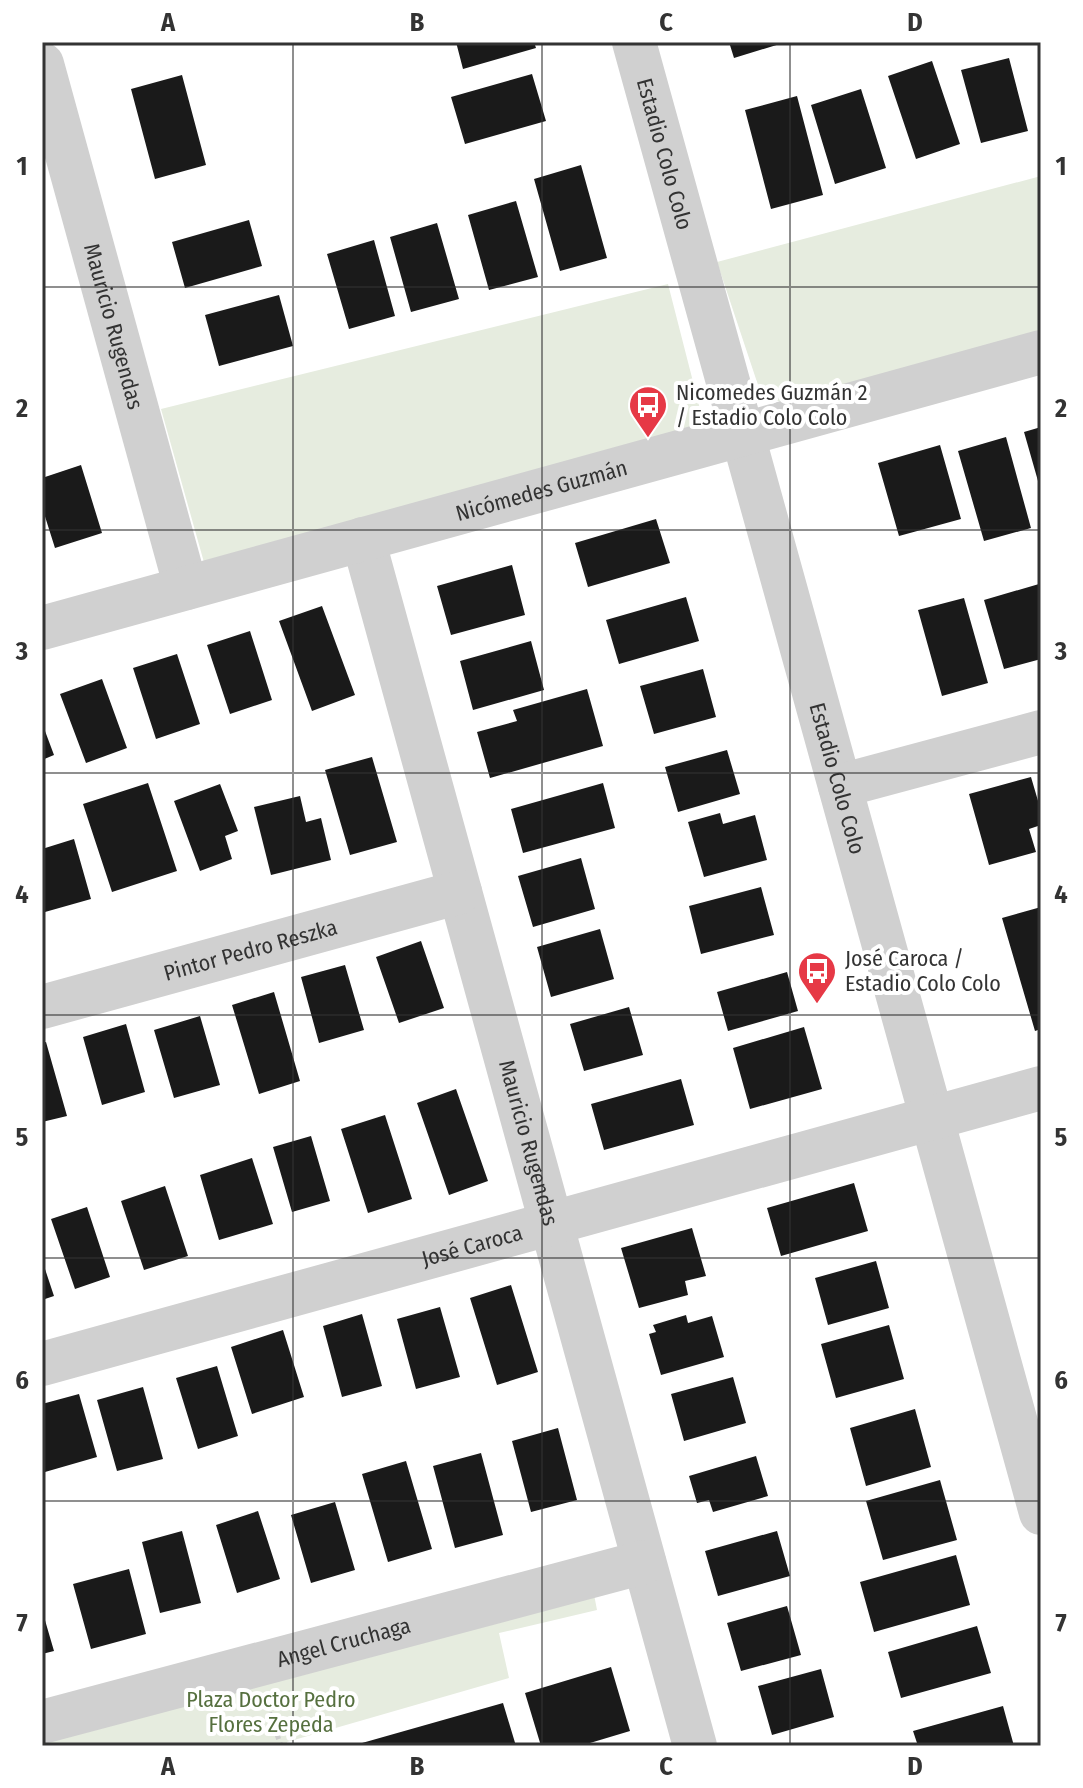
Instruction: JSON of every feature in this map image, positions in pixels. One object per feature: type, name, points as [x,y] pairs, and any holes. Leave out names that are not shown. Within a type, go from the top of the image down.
[{"type":"street","name":"Estadio Colo Colo","points":[[634,42],[931,1118],[1033,1449],[1041,1513]]},
{"type":"street","name":"Mauricio Rugendas","points":[[42,64],[186,588]]},
{"type":"street","name":"Nicómedes Guzmán","points":[[42,628],[1041,352]]},
{"type":"street","name":"Mauricio Rugendas","points":[[363,539],[695,1746]]},
{"type":"street","points":[[840,786],[1041,732]]},
{"type":"street","name":"Pintor Pedro Reszka","points":[[42,1007],[460,892]]},
{"type":"street","name":"José Caroca","points":[[42,1364],[1041,1088]]},
{"type":"street","name":"Angel Cruchaga","points":[[42,1722],[644,1562]]},
{"type":"green space","points":[[1041,176],[1041,334],[788,405],[761,394],[717,262]]},
{"type":"green space","points":[[668,284],[700,409],[685,436],[205,566],[161,409]]},
{"type":"green space","name":"Plaza Doctor Pedro Flores Zepeda","points":[[593,1589],[597,1610],[499,1633],[509,1678],[287,1742],[288,1746],[42,1746],[42,1737]]},
{"type":"building","points":[[456,42],[534,42],[536,48],[463,69]]},
{"type":"building","points":[[729,42],[783,42],[783,43],[734,58]]},
{"type":"building","points":[[1009,58],[1028,131],[981,143],[961,70]]},
{"type":"building","points":[[932,61],[960,144],[916,159],[888,76]]},
{"type":"building","points":[[532,74],[546,121],[465,144],[451,97]]},
{"type":"building","points":[[182,75],[206,165],[155,179],[131,89]]},
{"type":"building","points":[[861,89],[886,168],[835,184],[811,105]]},
{"type":"building","points":[[797,96],[823,195],[771,209],[745,110]]},
{"type":"building","points":[[581,165],[607,258],[560,271],[534,179]]},
{"type":"building","points":[[516,201],[538,277],[489,290],[468,215]]},
{"type":"building","points":[[249,220],[262,266],[185,288],[172,242]]},
{"type":"building","points":[[437,223],[459,299],[411,312],[390,237]]},
{"type":"building","points":[[374,240],[395,316],[349,329],[327,254]]},
{"type":"building","points":[[279,295],[293,346],[219,366],[205,315]]},
{"type":"building","points":[[1041,427],[1041,488],[1040,488],[1024,432]]},
{"type":"building","points":[[1006,437],[1031,528],[984,541],[958,451]]},
{"type":"building","points":[[940,445],[961,519],[899,536],[878,463]]},
{"type":"building","points":[[81,465],[102,533],[55,548],[42,507],[42,478]]},
{"type":"building","points":[[656,519],[670,563],[588,587],[575,543]]},
{"type":"building","points":[[512,565],[525,615],[451,635],[437,586]]},
{"type":"building","points":[[1039,584],[1041,659],[1004,669],[984,600]]},
{"type":"building","points":[[686,597],[699,641],[619,664],[606,620]]},
{"type":"building","points":[[964,598],[988,683],[942,696],[918,610]]},
{"type":"building","points":[[322,606],[355,695],[312,711],[279,621]]},
{"type":"building","points":[[250,631],[272,700],[230,714],[207,645]]},
{"type":"building","points":[[531,641],[544,690],[473,710],[460,661]]},
{"type":"building","points":[[177,654],[200,724],[156,739],[133,668]]},
{"type":"building","points":[[703,669],[716,717],[654,734],[640,686]]},
{"type":"building","points":[[102,679],[127,748],[86,763],[60,694]]},
{"type":"building","points":[[587,689],[603,746],[490,778],[477,732],[517,721],[513,710]]},
{"type":"building","points":[[42,723],[54,755],[42,760]]},
{"type":"building","points":[[727,750],[740,794],[678,812],[665,767]]},
{"type":"building","points":[[372,757],[397,842],[350,855],[325,770]]},
{"type":"building","points":[[1031,777],[1041,811],[1041,825],[1029,829],[1036,852],[989,865],[969,794]]},
{"type":"building","points":[[148,783],[177,871],[112,892],[83,804]]},
{"type":"building","points":[[603,783],[615,828],[523,853],[511,809]]},
{"type":"building","points":[[220,784],[238,831],[225,836],[232,859],[200,871],[174,801]]},
{"type":"building","points":[[300,796],[306,822],[321,818],[331,860],[271,875],[254,807]]},
{"type":"building","points":[[720,813],[723,824],[755,815],[767,860],[704,877],[688,822]]},
{"type":"building","points":[[74,839],[91,899],[45,912],[42,900],[42,849]]},
{"type":"building","points":[[581,858],[595,909],[533,927],[518,876]]},
{"type":"building","points":[[761,887],[774,935],[701,954],[689,906]]},
{"type":"building","points":[[1041,907],[1041,1029],[1035,1031],[1002,918]]},
{"type":"building","points":[[600,929],[614,979],[551,997],[537,947]]},
{"type":"building","points":[[421,941],[444,1008],[399,1023],[376,957]]},
{"type":"building","points":[[345,965],[364,1030],[319,1043],[301,977]]},
{"type":"building","points":[[787,972],[798,1011],[728,1031],[717,992]]},
{"type":"building","points":[[274,992],[300,1081],[259,1094],[232,1005]]},
{"type":"building","points":[[629,1007],[643,1055],[584,1071],[570,1024]]},
{"type":"building","points":[[200,1016],[220,1085],[174,1098],[154,1030]]},
{"type":"building","points":[[126,1024],[145,1092],[102,1105],[83,1037]]},
{"type":"building","points":[[804,1027],[822,1089],[750,1109],[733,1048]]},
{"type":"building","points":[[46,1042],[67,1116],[42,1122],[42,1043]]},
{"type":"building","points":[[681,1079],[694,1125],[604,1150],[591,1104]]},
{"type":"building","points":[[456,1089],[488,1181],[449,1195],[417,1103]]},
{"type":"building","points":[[385,1115],[412,1199],[368,1213],[341,1129]]},
{"type":"building","points":[[311,1136],[330,1201],[292,1212],[273,1147]]},
{"type":"building","points":[[252,1158],[273,1224],[219,1240],[200,1175]]},
{"type":"building","points":[[854,1183],[868,1231],[781,1256],[767,1208]]},
{"type":"building","points":[[165,1186],[188,1256],[144,1270],[121,1201]]},
{"type":"building","points":[[87,1207],[110,1277],[75,1289],[51,1219]]},
{"type":"building","points":[[692,1228],[706,1276],[685,1281],[688,1295],[639,1308],[621,1248]]},
{"type":"building","points":[[42,1260],[54,1296],[42,1300]]},
{"type":"building","points":[[876,1261],[889,1308],[828,1325],[815,1278]]},
{"type":"building","points":[[511,1285],[538,1372],[497,1385],[470,1298]]},
{"type":"building","points":[[440,1307],[460,1377],[416,1389],[397,1319]]},
{"type":"building","points":[[362,1314],[382,1386],[342,1397],[323,1326]]},
{"type":"building","points":[[686,1315],[688,1323],[712,1316],[724,1357],[661,1375],[649,1334],[656,1332],[653,1325]]},
{"type":"building","points":[[889,1325],[904,1379],[836,1398],[821,1344]]},
{"type":"building","points":[[283,1330],[304,1397],[252,1414],[231,1347]]},
{"type":"building","points":[[217,1366],[238,1436],[198,1449],[176,1378]]},
{"type":"building","points":[[733,1377],[746,1423],[684,1441],[671,1394]]},
{"type":"building","points":[[143,1387],[163,1459],[117,1471],[97,1400]]},
{"type":"building","points":[[79,1394],[97,1457],[45,1472],[42,1462],[42,1404]]},
{"type":"building","points":[[915,1409],[931,1467],[866,1486],[850,1428]]},
{"type":"building","points":[[558,1428],[577,1500],[531,1512],[512,1441]]},
{"type":"building","points":[[481,1453],[503,1535],[455,1548],[433,1466]]},
{"type":"building","points":[[756,1456],[768,1496],[713,1512],[709,1500],[697,1503],[689,1476]]},
{"type":"building","points":[[406,1461],[432,1549],[388,1562],[362,1474]]},
{"type":"building","points":[[940,1480],[957,1540],[883,1560],[866,1501]]},
{"type":"building","points":[[335,1502],[355,1570],[311,1583],[291,1515]]},
{"type":"building","points":[[258,1511],[280,1579],[237,1593],[216,1525]]},
{"type":"building","points":[[182,1531],[201,1603],[160,1613],[142,1542]]},
{"type":"building","points":[[777,1531],[790,1576],[718,1596],[705,1551]]},
{"type":"building","points":[[956,1555],[970,1605],[874,1632],[860,1582]]},
{"type":"building","points":[[129,1569],[146,1634],[91,1649],[73,1584]]},
{"type":"building","points":[[787,1606],[801,1655],[741,1671],[727,1623]]},
{"type":"building","points":[[42,1610],[54,1651],[42,1654]]},
{"type":"building","points":[[977,1626],[991,1673],[901,1698],[888,1652]]},
{"type":"building","points":[[611,1667],[630,1731],[580,1746],[541,1746],[525,1693]]},
{"type":"building","points":[[821,1669],[834,1717],[772,1735],[758,1686]]},
{"type":"building","points":[[503,1703],[516,1746],[355,1745]]},
{"type":"building","points":[[1003,1706],[1014,1746],[918,1746],[913,1731]]},
{"type":"place","name":"Nicomedes Guzmán 2 / Estadio Colo Colo","points":[[648,439]]},
{"type":"place","name":"José Caroca / Estadio Colo Colo","points":[[817,1005]]}]
